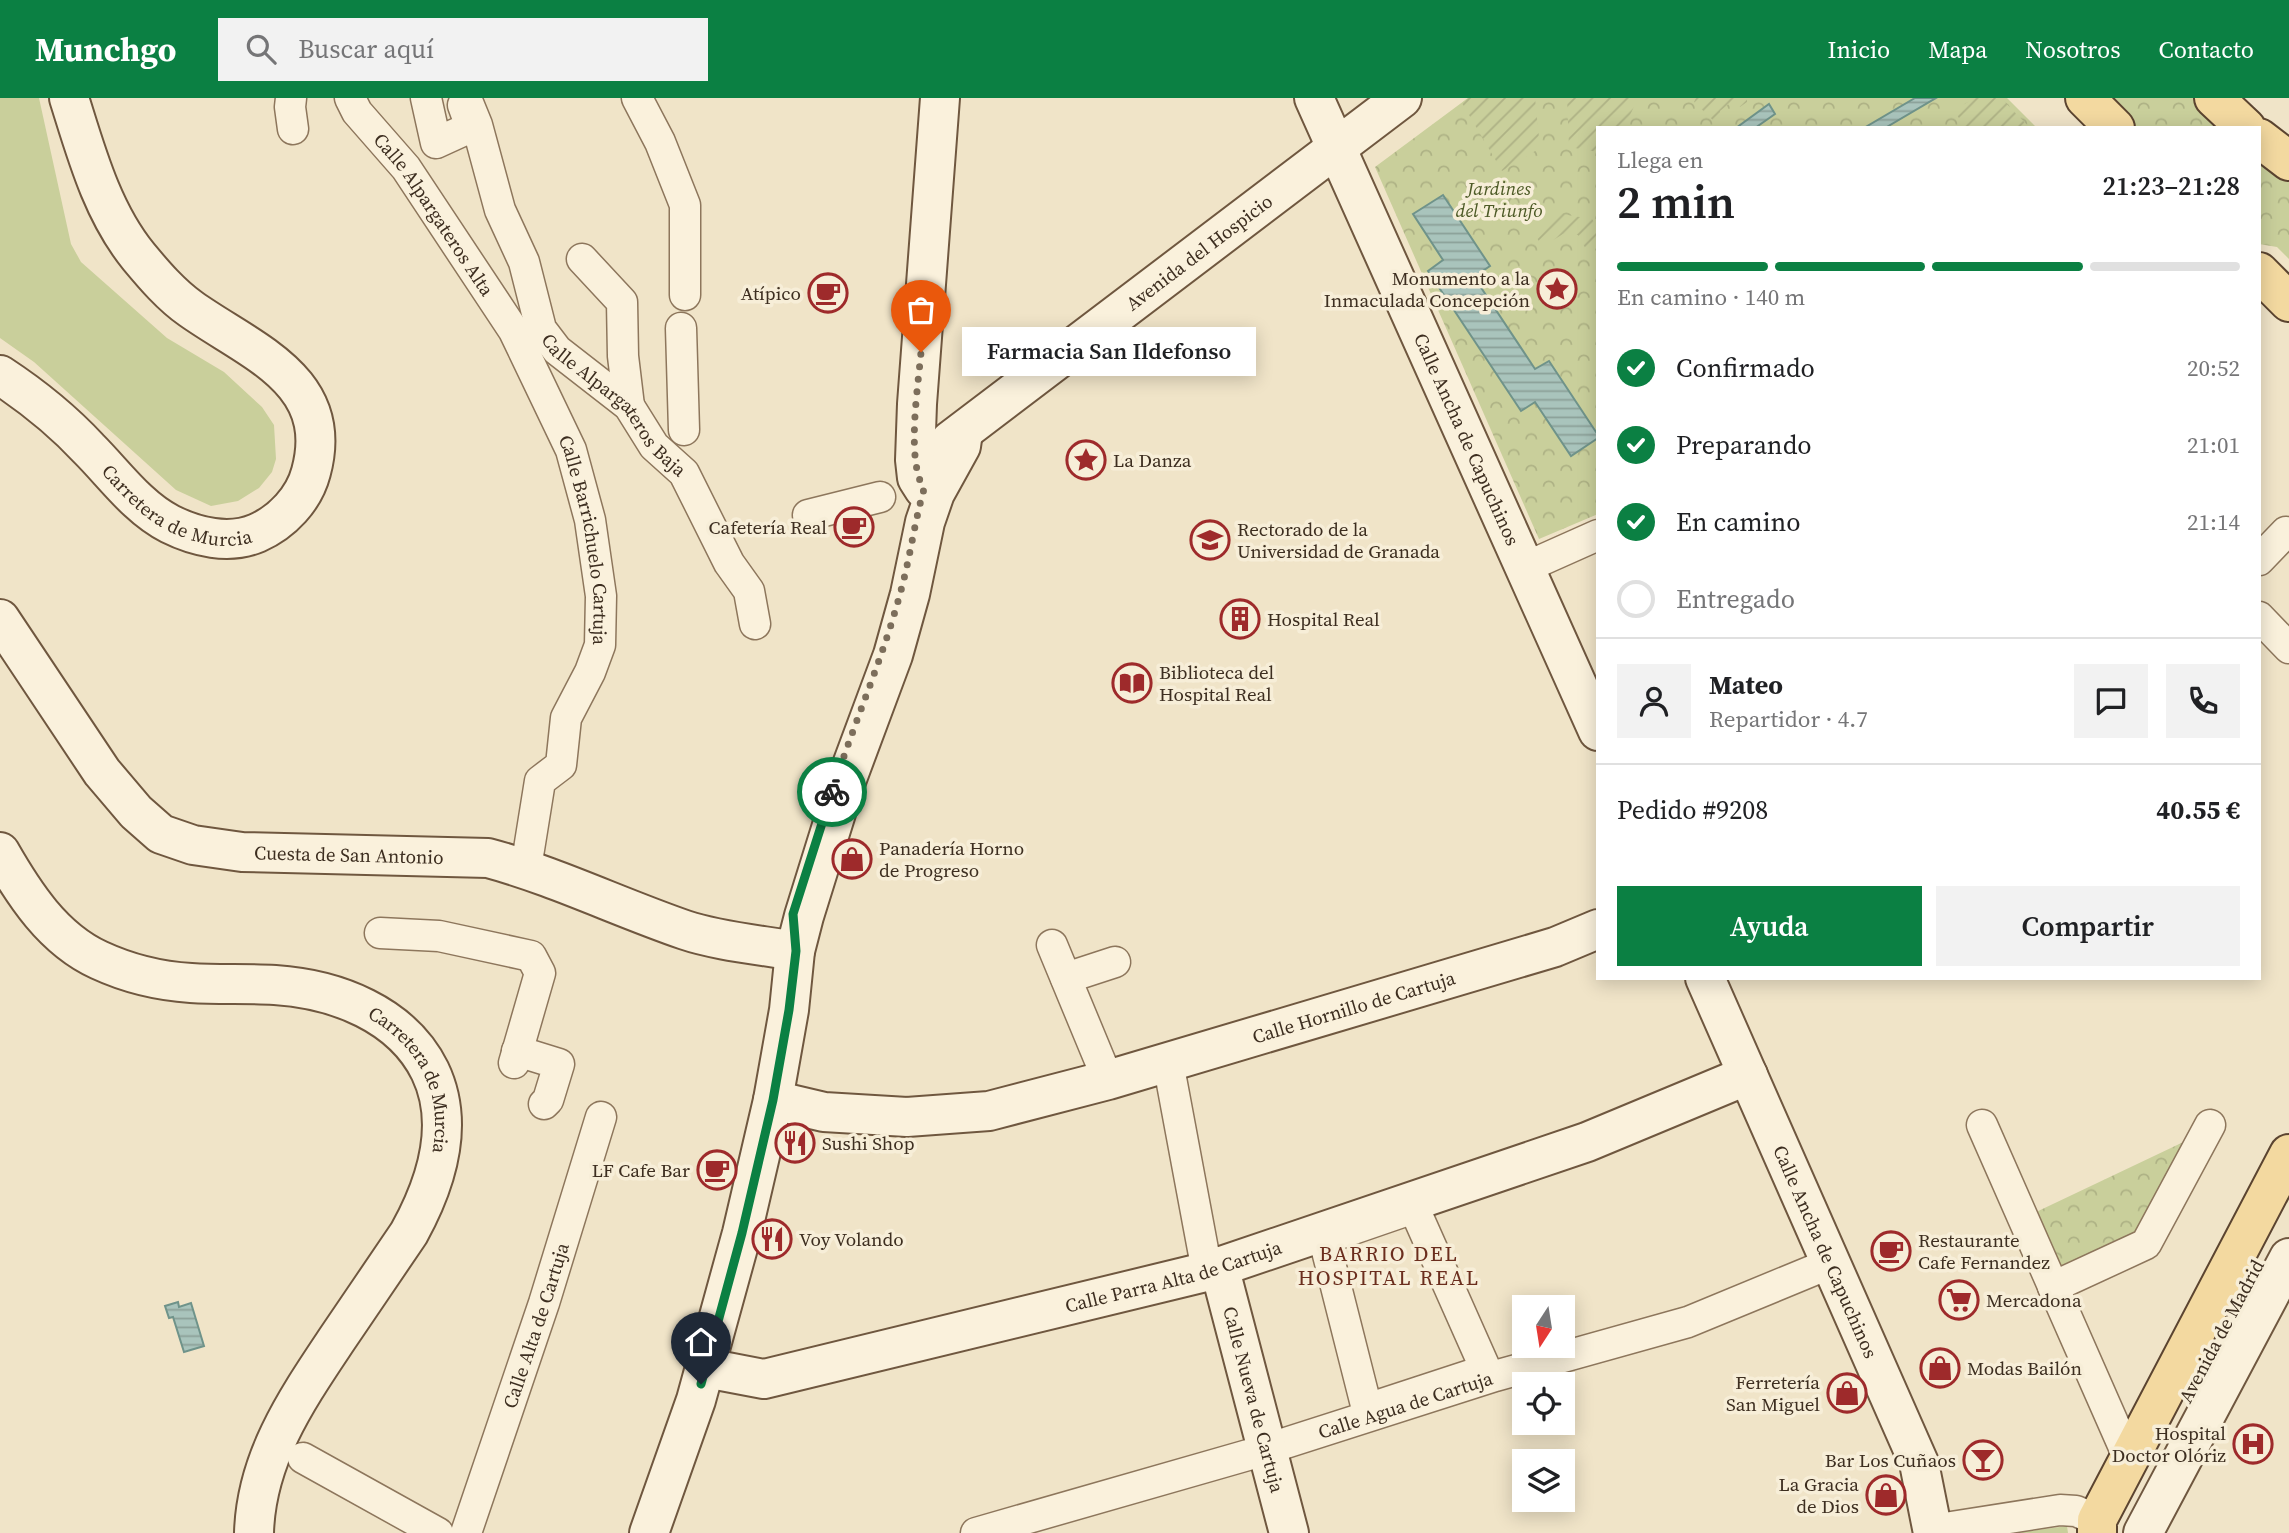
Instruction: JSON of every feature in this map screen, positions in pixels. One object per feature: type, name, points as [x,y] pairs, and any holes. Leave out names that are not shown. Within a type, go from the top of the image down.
[{"type":"main road","points":[[2085,98],[2113,126]]},
{"type":"main road","points":[[2214,98],[2244,126]]},
{"type":"main road","points":[[2261,140],[2289,161]]},
{"type":"main road","points":[[2261,274],[2289,302]]},
{"type":"main road","name":"Avenida de Madrid","points":[[2103,1529],[2130,1461],[2289,1154]]},
{"type":"main road","name":"Avenida de Madrid","points":[[2103,1529],[2289,1204]]},
{"type":"street","name":"Carretera de Murcia","points":[[0,375],[57,418],[139,502],[167,523],[190,533],[210,538],[233,539],[255,534],[273,524],[289,510],[310,476],[316,454],[315,434],[302,394],[274,362],[189,308],[160,282],[136,253],[103,195],[69,98]]},
{"type":"street","points":[[291,98],[293,129]]},
{"type":"street","name":"Calle Alpargateros Alta","points":[[350,98],[357,112],[406,168],[525,325]]},
{"type":"street","points":[[426,98],[436,144],[471,127],[460,98]]},
{"type":"street","name":"Calle Alpargateros Baja","points":[[466,98],[477,125],[500,210],[524,261],[525,325],[541,329],[557,350],[629,406],[654,446],[684,472],[729,563],[749,591],[755,624]]},
{"type":"street","points":[[636,98],[660,142],[685,205],[685,295]]},
{"type":"street","points":[[924,489],[917,478],[915,460],[917,404],[940,98]]},
{"type":"street","name":"Calle Ancha de Capuchinos","points":[[1314,98],[1596,728]]},
{"type":"street","name":"Avenida del Hospicio","points":[[901,611],[915,521],[924,489],[950,440],[1402,98]]},
{"type":"street","points":[[582,259],[622,302],[623,356],[629,406]]},
{"type":"street","name":"Calle Barrichuelo Cartuja","points":[[525,325],[571,450],[590,520],[601,596],[600,645],[590,672],[566,718],[561,765],[540,781],[526,868]]},
{"type":"street","points":[[681,328],[684,430]]},
{"type":"street","points":[[649,1533],[706,1368],[742,1233],[773,1100],[796,951],[793,914],[835,784],[901,611],[935,493],[961,446],[963,432],[934,422],[917,404]]},
{"type":"street","points":[[808,515],[880,497]]},
{"type":"street","points":[[2261,558],[2286,532]]},
{"type":"street","points":[[1524,568],[1596,536]]},
{"type":"street","name":"Cuesta de San Antonio","points":[[0,619],[102,772],[136,812],[161,834],[193,845],[242,852],[488,858],[526,868],[688,931],[796,951]]},
{"type":"street","points":[[2261,619],[2289,648]]},
{"type":"street","name":"Carretera de Murcia","points":[[0,852],[45,919],[71,943],[97,960],[155,979],[191,983],[277,985],[342,998],[392,1024],[411,1042],[425,1061],[436,1084],[442,1108],[442,1139],[426,1202],[409,1233],[291,1408],[261,1481],[254,1515],[254,1533]]},
{"type":"street","name":"Calle Hornillo de Cartuja","points":[[773,1100],[824,1112],[907,1116],[989,1111],[1108,1080],[1555,947],[1596,930]]},
{"type":"street","points":[[380,933],[439,936],[531,956],[540,973],[516,1057],[559,1063],[548,1100],[544,1104]]},
{"type":"street","points":[[1052,944],[1108,1080]]},
{"type":"street","points":[[1066,978],[1115,962]]},
{"type":"street","name":"Calle Ancha de Capuchinos","points":[[1706,980],[1919,1463],[1926,1532]]},
{"type":"street","name":"Calle Nueva de Cartuja","points":[[1168,1062],[1213,1268],[1289,1533]]},
{"type":"street","name":"Calle Parra Alta de Cartuja","points":[[706,1368],[764,1380],[1213,1268],[1587,1142],[1748,1075]]},
{"type":"street","name":"Calle Alta de Cartuja","points":[[466,1533],[544,1303],[601,1117]]},
{"type":"street","points":[[1982,1125],[2130,1461]]},
{"type":"street","points":[[2053,1287],[2146,1244],[2210,1125]]},
{"type":"street","points":[[1416,1200],[1495,1376]]},
{"type":"street","points":[[1414,1208],[1486,1370],[1367,1409],[1324,1239],[1414,1208]]},
{"type":"street","name":"Avenida de Madrid","points":[[2143,1533],[2289,1258]]},
{"type":"street","name":"Calle Agua de Cartuja","points":[[976,1533],[1266,1449],[1495,1376],[1688,1322],[1831,1263]]},
{"type":"street","points":[[303,1458],[438,1533]]},
{"type":"street","points":[[1926,1532],[2060,1510],[2076,1511],[2103,1529]]},
{"type":"green space","points":[[0,98],[39,98],[71,244],[81,262],[167,338],[224,372],[262,407],[274,425],[276,459],[272,472],[259,488],[238,501],[211,506],[176,490],[34,362],[0,338]]},
{"type":"green space","name":"Jardines del Triunfo","points":[[1468,98],[2007,98],[2035,126],[1596,126],[1596,515],[1539,539],[1375,167]]},
{"type":"green space","points":[[1468,98],[1535,98],[1540,148],[1502,171],[1462,103]]},
{"type":"green space","points":[[1567,98],[1638,98],[1625,126],[1596,126],[1596,152],[1569,147]]},
{"type":"green space","points":[[1696,98],[1747,98],[1747,102],[1740,107],[1734,100],[1720,111],[1720,120],[1716,123],[1694,102]]},
{"type":"green space","points":[[1975,98],[2001,98],[2028,126],[1964,126],[1954,110]]},
{"type":"green space","points":[[2104,98],[2195,98],[2223,126],[2132,126]]},
{"type":"green space","points":[[2261,157],[2289,179],[2289,259],[2277,247],[2261,244]]},
{"type":"green space","points":[[1561,214],[1592,219],[1596,225],[1596,248],[1588,253],[1578,235],[1563,234],[1542,247],[1536,236]]},
{"type":"green space","points":[[2194,1137],[2140,1241],[2062,1274],[2034,1213]]},
{"type":"green space","points":[[2067,1526],[2068,1533],[2015,1533]]},
{"type":"water","points":[[1915,98],[1936,98],[1888,126],[1867,126]]},
{"type":"water","points":[[1769,104],[1775,114],[1758,126],[1739,126]]},
{"type":"water","points":[[1443,195],[1490,266],[1474,277],[1535,369],[1549,361],[1596,432],[1596,439],[1571,456],[1535,402],[1521,411],[1428,271],[1443,260],[1413,214]]},
{"type":"water","points":[[178,1302],[179,1307],[191,1303],[204,1346],[184,1352],[173,1317],[169,1318],[165,1306]]},
{"type":"way so far","points":[[832,792],[883,653],[901,592],[924,489],[917,478],[915,460],[921,352]]},
{"type":"place","name":"Monumento a la Inmaculada Concepción","points":[[1557,289]]},
{"type":"place","name":"Atípico","points":[[828,293]]},
{"type":"place","name":"Farmacia San Ildefonso","points":[[921,352]]},
{"type":"place","name":"La Danza","points":[[1086,460]]},
{"type":"place","name":"Cafetería Real","points":[[854,527]]},
{"type":"place","name":"Rectorado de la Universidad de Granada","points":[[1210,540]]},
{"type":"place","name":"Hospital Real","points":[[1240,619]]},
{"type":"place","name":"Biblioteca del Hospital Real","points":[[1132,683]]},
{"type":"place","name":"Panadería Horno de Progreso","points":[[852,859]]},
{"type":"place","name":"Sushi Shop","points":[[795,1143]]},
{"type":"place","name":"LF Cafe Bar","points":[[717,1170]]},
{"type":"place","name":"Voy Volando","points":[[772,1239]]},
{"type":"place","name":"Restaurante Cafe Fernandez","points":[[1891,1251]]},
{"type":"place","name":"Mercadona","points":[[1959,1300]]},
{"type":"place","name":"Modas Bailón","points":[[1940,1368]]},
{"type":"place","name":"Ferretería San Miguel","points":[[1847,1393]]},
{"type":"place","name":"Hospital Doctor Olóriz","points":[[2253,1444]]},
{"type":"place","name":"Bar Los Cuñaos","points":[[1983,1460]]},
{"type":"place","name":"La Gracia de Dios","points":[[1886,1495]]},
{"type":"district","name":"BARRIO DEL HOSPITAL REAL","points":[[1389,1265]]},
{"type":"route","points":[[701,1384],[742,1233],[773,1100],[796,951],[793,914],[832,792]]}]
